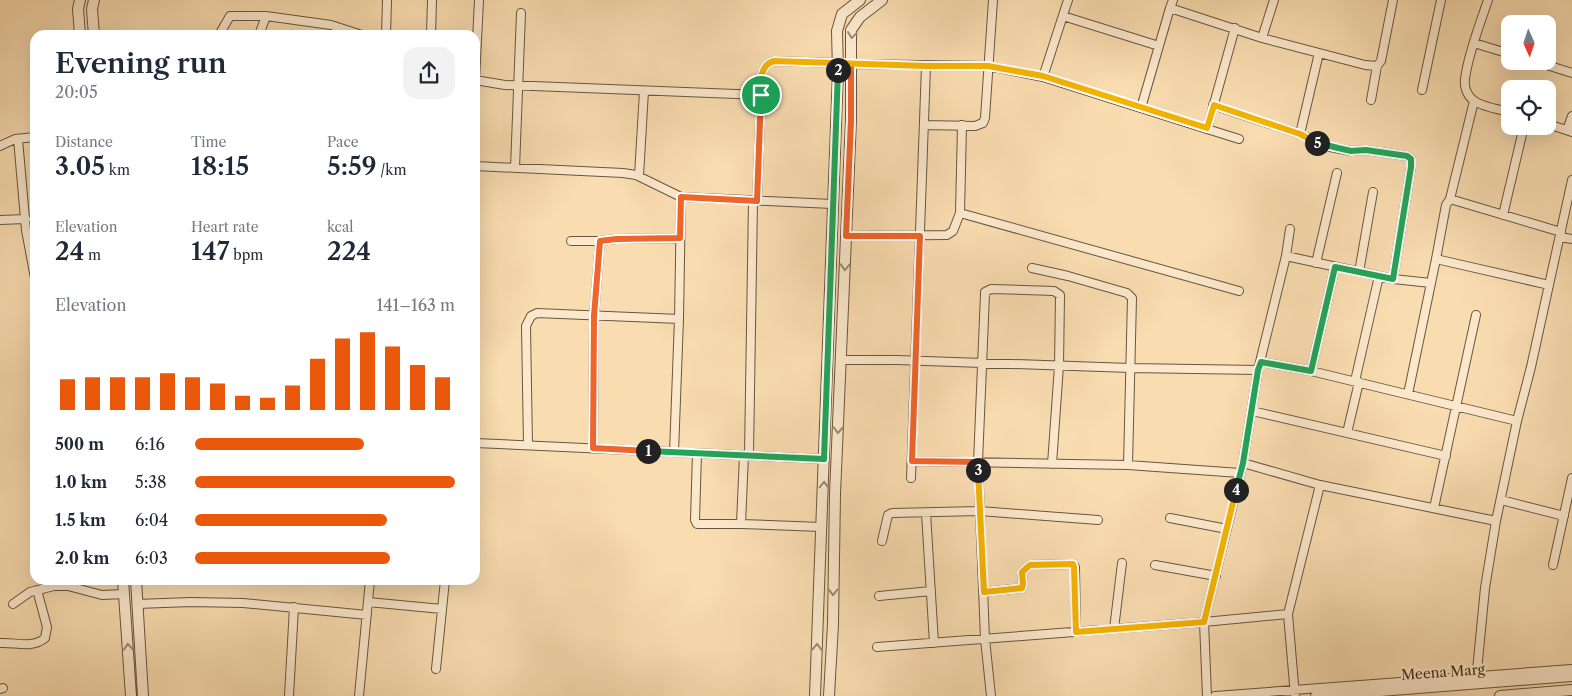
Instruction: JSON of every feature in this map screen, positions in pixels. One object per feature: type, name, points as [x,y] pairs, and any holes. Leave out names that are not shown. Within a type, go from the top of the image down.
[{"type":"street","points":[[80,0],[78,9],[80,30]]},
{"type":"street","points":[[94,0],[92,8],[94,30]]},
{"type":"street","points":[[386,30],[387,0]]},
{"type":"street","points":[[431,30],[432,0]]},
{"type":"street","points":[[478,30],[479,0]]},
{"type":"street","points":[[815,696],[838,63],[837,31],[842,14],[860,0]]},
{"type":"street","points":[[829,696],[833,624],[835,494],[851,120],[850,30],[860,17],[882,0]]},
{"type":"street","points":[[924,125],[975,126],[983,123],[986,118],[993,0]]},
{"type":"street","points":[[1043,76],[1068,0]]},
{"type":"street","points":[[1262,38],[1274,0]]},
{"type":"street","points":[[1371,100],[1393,0]]},
{"type":"street","points":[[1422,90],[1441,0]]},
{"type":"street","points":[[1488,0],[1474,43],[1465,80],[1466,92],[1474,101],[1501,109]]},
{"type":"street","points":[[1141,108],[1172,4],[1262,38],[1365,65],[1377,66]]},
{"type":"street","points":[[515,168],[521,12]]},
{"type":"street","points":[[222,30],[230,16],[266,16],[331,25],[346,30]]},
{"type":"street","points":[[261,30],[266,16]]},
{"type":"street","points":[[1063,16],[1159,46]]},
{"type":"street","points":[[1207,128],[1234,28]]},
{"type":"street","points":[[1474,43],[1501,51]]},
{"type":"street","points":[[1300,134],[1319,53]]},
{"type":"street","points":[[741,524],[746,455],[755,201],[761,95],[763,69],[769,62],[988,66],[1043,76],[1239,139]]},
{"type":"street","points":[[911,478],[926,66]]},
{"type":"street","points":[[1556,68],[1572,73]]},
{"type":"street","points":[[480,81],[518,86],[761,95]]},
{"type":"street","points":[[639,176],[644,90]]},
{"type":"street","points":[[1408,394],[1446,205],[1450,199],[1474,101]]},
{"type":"street","points":[[1214,105],[1300,134],[1330,147],[1351,151],[1366,150],[1407,156],[1411,159],[1393,279]]},
{"type":"street","points":[[1556,127],[1570,131],[1572,116]]},
{"type":"street","points":[[846,236],[920,236],[950,234],[954,231],[960,213],[962,125]]},
{"type":"street","points":[[1503,215],[1522,135]]},
{"type":"street","points":[[0,146],[18,139],[30,138]]},
{"type":"street","points":[[18,139],[30,245]]},
{"type":"street","points":[[480,166],[623,173],[639,176],[681,197],[832,204]]},
{"type":"street","points":[[1316,263],[1337,173]]},
{"type":"street","points":[[1477,680],[1484,588],[1500,500],[1572,180]]},
{"type":"street","points":[[1359,272],[1373,192]]},
{"type":"street","points":[[674,452],[681,197]]},
{"type":"street","points":[[1450,199],[1572,239]]},
{"type":"street","points":[[960,213],[1239,291]]},
{"type":"street","points":[[0,220],[26,219]]},
{"type":"street","points":[[1207,696],[1204,622],[1243,463],[1259,366],[1286,256],[1290,229]]},
{"type":"street","points":[[571,241],[680,238]]},
{"type":"street","points":[[593,448],[594,316],[600,241]]},
{"type":"street","points":[[1286,256],[1393,279],[1431,283]]},
{"type":"street","points":[[1436,259],[1549,285]]},
{"type":"street","points":[[1311,371],[1335,267]]},
{"type":"street","points":[[1032,268],[1119,290],[1127,293],[1132,298],[1128,465]]},
{"type":"street","points":[[1348,433],[1379,276]]},
{"type":"street","points":[[991,696],[986,639],[978,462],[985,292],[991,289],[1054,291],[1060,295],[1059,366],[1052,464]]},
{"type":"street","points":[[528,445],[526,326],[527,320],[531,316],[537,313],[679,319]]},
{"type":"street","points":[[1434,508],[1476,315]]},
{"type":"street","points":[[841,360],[1130,368],[1259,366],[1311,371],[1517,421]]},
{"type":"street","points":[[1252,411],[1446,456]]},
{"type":"street","points":[[480,443],[824,459]]},
{"type":"street","points":[[697,453],[695,520],[697,524],[822,527]]},
{"type":"street","points":[[912,461],[1128,465],[1240,473]]},
{"type":"street","points":[[1243,463],[1320,485],[1496,522]]},
{"type":"street","points":[[1553,565],[1564,516],[1570,501],[1572,478]]},
{"type":"street","points":[[1294,693],[1288,614],[1320,485]]},
{"type":"street","points":[[1500,500],[1564,516]]},
{"type":"street","points":[[882,541],[888,515],[892,513],[980,511],[1098,520]]},
{"type":"street","points":[[926,513],[934,643]]},
{"type":"street","points":[[1170,518],[1227,529]]},
{"type":"street","points":[[1114,629],[1122,563]]},
{"type":"street","points":[[984,592],[1022,588],[1022,572],[1030,565],[1073,564],[1076,632]]},
{"type":"street","points":[[1156,566],[1216,576]]},
{"type":"street","points":[[13,604],[22,597],[50,585]]},
{"type":"street","points":[[64,585],[102,595],[124,594]]},
{"type":"street","points":[[123,585],[131,696]]},
{"type":"street","points":[[136,585],[143,696]]},
{"type":"street","points":[[359,696],[370,585]]},
{"type":"street","points":[[436,669],[444,585]]},
{"type":"street","points":[[0,643],[10,642],[28,645],[40,643],[46,638],[47,627],[37,590]]},
{"type":"street","points":[[879,596],[931,591]]},
{"type":"street","points":[[137,604],[200,602],[294,607],[366,615]]},
{"type":"street","points":[[368,602],[442,609]]},
{"type":"street","points":[[288,696],[294,607]]},
{"type":"street","points":[[877,647],[1288,614]]},
{"type":"street","points":[[1215,696],[1294,693],[1477,680],[1572,668]]},
{"type":"street","name":"Meena Marg","points":[[1316,696],[1477,680],[1572,676]]},
{"type":"street","points":[[1500,696],[1572,690]]},
{"type":"route","points":[[774,61],[988,66],[1043,76],[1207,128],[1214,105],[1300,134],[1330,147],[1351,151],[1366,150],[1407,156],[1411,159],[1393,279],[1335,267],[1311,371],[1261,362],[1258,370],[1243,463],[1204,622],[1076,632],[1074,567],[1070,563],[1030,565],[1022,572],[1022,588],[984,592],[978,462],[912,461],[920,236],[846,236],[851,120],[851,64],[838,63],[830,259],[824,459],[593,448],[594,316],[598,263],[601,251],[600,241],[680,238],[681,197],[707,200],[757,201],[761,95],[763,69],[769,62],[774,61]]}]
